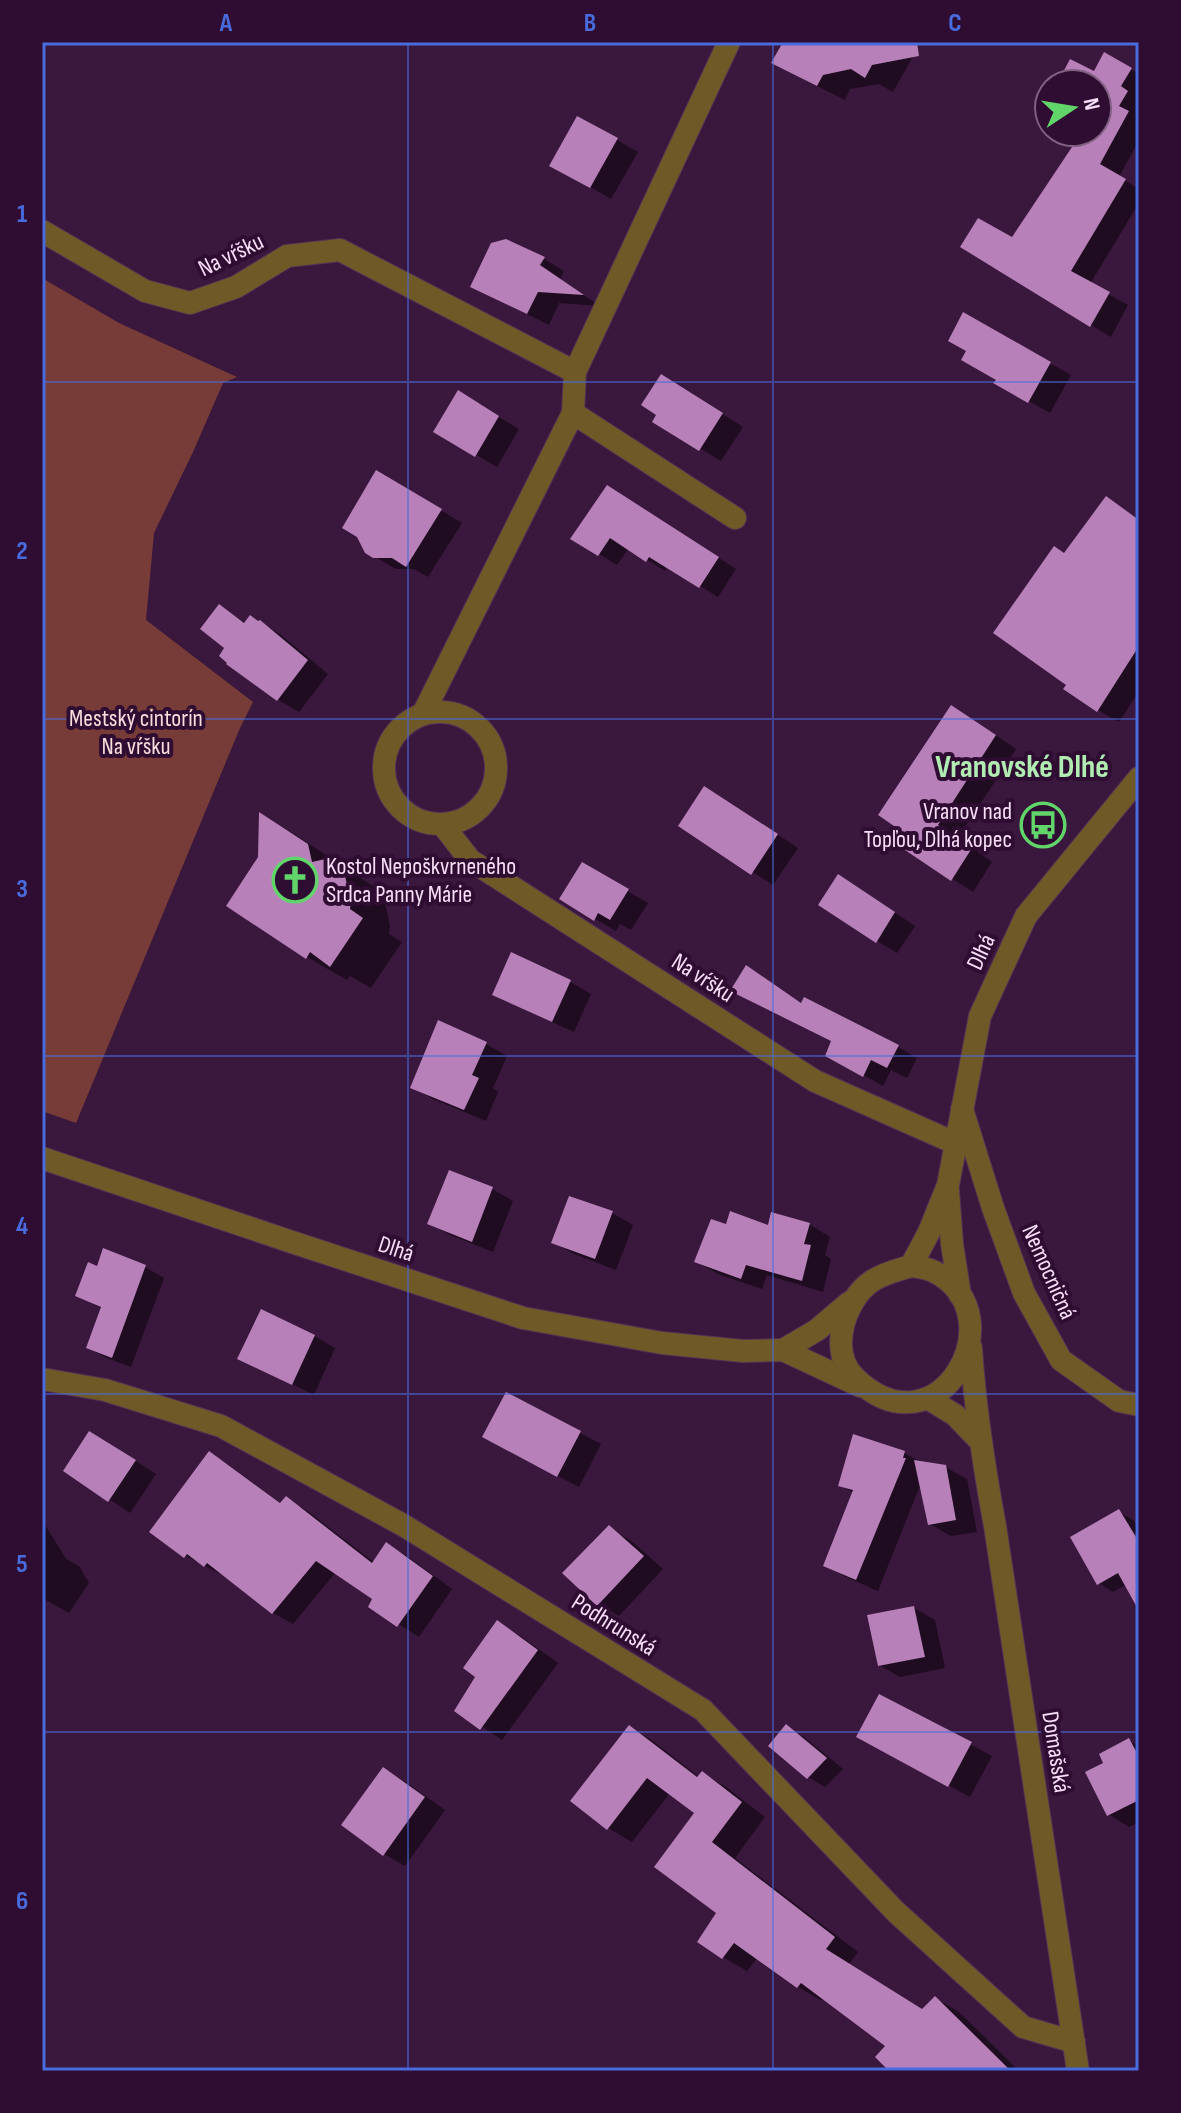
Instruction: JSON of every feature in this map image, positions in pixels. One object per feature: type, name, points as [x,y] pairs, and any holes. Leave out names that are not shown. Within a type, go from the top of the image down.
[{"type":"street","points":[[423,714],[573,413],[575,372],[729,42]]},
{"type":"street","name":"Na vŕšku","points":[[42,231],[145,291],[190,303],[236,287],[287,256],[340,250],[575,372]]},
{"type":"street","points":[[573,413],[735,518]]},
{"type":"street","points":[[444,711],[465,717],[482,729],[493,747],[497,769],[493,790],[481,807],[463,820],[442,824],[417,819],[406,812],[388,789],[384,774],[389,744],[397,731],[423,714],[444,711]]},
{"type":"street","name":"Dlhá","points":[[948,1185],[980,1016],[1026,916],[1139,778]]},
{"type":"street","name":"Na vŕšku","points":[[442,824],[470,860],[815,1081],[957,1144]]},
{"type":"street","points":[[962,1109],[993,1208]]},
{"type":"street","name":"Dlhá","points":[[42,1158],[523,1318],[662,1343],[743,1351],[783,1350]]},
{"type":"street","points":[[911,1266],[948,1185],[961,1174],[973,1177],[993,1208]]},
{"type":"street","points":[[948,1185],[952,1244],[960,1295]]},
{"type":"street","name":"Nemocničná","points":[[993,1208],[1024,1293],[1061,1360],[1119,1401],[1139,1405]]},
{"type":"street","points":[[783,1350],[817,1330],[870,1282],[911,1266],[932,1270],[946,1279],[960,1295],[969,1314],[970,1341],[965,1362],[953,1379],[929,1399]]},
{"type":"street","points":[[852,1301],[844,1324],[841,1349],[850,1373],[868,1390]]},
{"type":"street","name":"Domašská","points":[[970,1341],[980,1441],[1078,2071]]},
{"type":"street","points":[[783,1350],[882,1398],[897,1401],[929,1399],[955,1415],[980,1441]]},
{"type":"street","name":"Podhrunská","points":[[42,1379],[105,1390],[221,1426],[403,1525],[703,1710],[896,1912],[1023,2027],[1074,2042]]},
{"type":"green space","name":"Mestský cintorín Na vŕšku","points":[[42,278],[119,323],[237,377],[223,383],[154,533],[146,620],[253,702],[76,1123],[42,1111]]},
{"type":"building","points":[[783,42],[917,42],[919,56],[872,65],[865,78],[851,69],[823,75],[817,86],[771,63]]},
{"type":"building","points":[[1104,52],[1132,68],[1121,86],[1128,91],[1119,106],[1129,111],[1113,140],[1113,68],[1096,68]]},
{"type":"building","points":[[1070,59],[1088,68],[1065,68]]},
{"type":"building","points":[[577,116],[618,138],[590,188],[549,166]]},
{"type":"building","points":[[1071,148],[1109,148],[1100,164],[1126,179],[1071,271],[1110,292],[1090,327],[960,247],[978,218],[1012,237]]},
{"type":"building","points":[[506,239],[545,257],[540,265],[584,295],[538,292],[527,314],[470,287],[491,243]]},
{"type":"building","points":[[963,312],[1051,362],[1028,403],[961,360],[966,351],[948,341]]},
{"type":"building","points":[[661,374],[723,413],[699,451],[652,422],[656,415],[641,405]]},
{"type":"building","points":[[458,390],[499,416],[475,457],[433,432]]},
{"type":"building","points":[[376,470],[442,509],[406,567],[392,558],[373,558],[365,553],[357,537],[342,528]]},
{"type":"building","points":[[607,485],[719,557],[699,588],[649,557],[646,562],[610,538],[598,556],[570,539]]},
{"type":"building","points":[[1106,496],[1139,520],[1139,646],[1097,712],[1063,689],[1066,685],[993,633],[1054,546],[1064,553]]},
{"type":"building","points":[[219,604],[244,623],[250,615],[260,620],[308,660],[277,701],[226,664],[219,656],[224,648],[200,629]]},
{"type":"building","points":[[951,705],[996,735],[938,825],[972,848],[951,881],[902,848],[910,837],[878,815]]},
{"type":"building","points":[[704,786],[778,834],[751,875],[678,826]]},
{"type":"building","name":"Kostol Nepoškvrneného Srdca Panny Márie","points":[[259,812],[308,844],[312,862],[330,858],[343,868],[350,909],[363,918],[330,967],[310,952],[306,959],[226,906],[258,857]]},
{"type":"building","points":[[582,862],[629,889],[610,920],[598,913],[594,921],[559,899]]},
{"type":"building","points":[[838,874],[895,912],[876,943],[818,905]]},
{"type":"building","points":[[511,952],[571,980],[552,1022],[492,995]]},
{"type":"building","points":[[746,965],[801,1003],[804,997],[899,1045],[887,1068],[871,1060],[863,1077],[825,1056],[831,1041],[730,991]]},
{"type":"building","points":[[438,1020],[487,1042],[472,1075],[479,1078],[464,1110],[410,1088]]},
{"type":"building","points":[[449,1170],[493,1187],[472,1242],[427,1224]]},
{"type":"building","points":[[569,1196],[613,1211],[595,1259],[551,1243]]},
{"type":"building","points":[[730,1211],[768,1225],[771,1212],[810,1223],[804,1244],[811,1245],[802,1281],[746,1265],[741,1279],[694,1262],[711,1219],[726,1224]]},
{"type":"building","points":[[103,1248],[146,1265],[112,1358],[86,1348],[101,1307],[75,1296],[88,1262],[97,1266]]},
{"type":"building","points":[[261,1309],[315,1335],[292,1385],[237,1359]]},
{"type":"building","points":[[506,1392],[581,1431],[557,1477],[482,1437]]},
{"type":"building","points":[[89,1431],[136,1460],[108,1502],[63,1471]]},
{"type":"building","points":[[853,1434],[905,1451],[903,1458],[906,1458],[856,1580],[823,1566],[853,1490],[838,1486]]},
{"type":"building","points":[[209,1451],[280,1503],[286,1496],[372,1563],[386,1542],[433,1576],[397,1627],[368,1607],[372,1599],[316,1561],[272,1614],[207,1563],[204,1567],[187,1554],[184,1558],[149,1532]]},
{"type":"building","points":[[914,1460],[946,1465],[956,1520],[928,1525]]},
{"type":"building","points":[[1119,1509],[1139,1542],[1139,1611],[1118,1573],[1097,1585],[1070,1537]]},
{"type":"building","points":[[609,1525],[644,1556],[597,1606],[562,1573]]},
{"type":"building","points":[[914,1606],[925,1657],[878,1666],[867,1615]]},
{"type":"building","points":[[497,1620],[538,1650],[480,1730],[454,1711],[475,1677],[463,1668]]},
{"type":"building","points":[[879,1694],[972,1742],[948,1787],[856,1737]]},
{"type":"building","points":[[786,1724],[827,1758],[807,1779],[768,1746]]},
{"type":"building","points":[[629,1725],[697,1777],[702,1771],[742,1802],[712,1842],[835,1937],[826,1949],[922,2009],[935,1996],[1011,2071],[889,2071],[875,2057],[885,2046],[801,1983],[797,1988],[734,1943],[722,1959],[697,1942],[716,1913],[654,1867],[694,1813],[647,1778],[607,1830],[570,1801]]},
{"type":"building","points":[[1129,1738],[1139,1757],[1139,1800],[1107,1816],[1085,1772],[1103,1763],[1099,1754]]},
{"type":"building","points":[[383,1767],[425,1797],[383,1856],[341,1825]]},
{"type":"place","name":"Vranov nad Topľou, Dlhá kopec","points":[[1043,825]]},
{"type":"place","name":"Kostol Nepoškvrneného Srdca Panny Márie","points":[[295,880]]},
{"type":"district","name":"Vranovské Dlhé","points":[[1022,767]]}]
